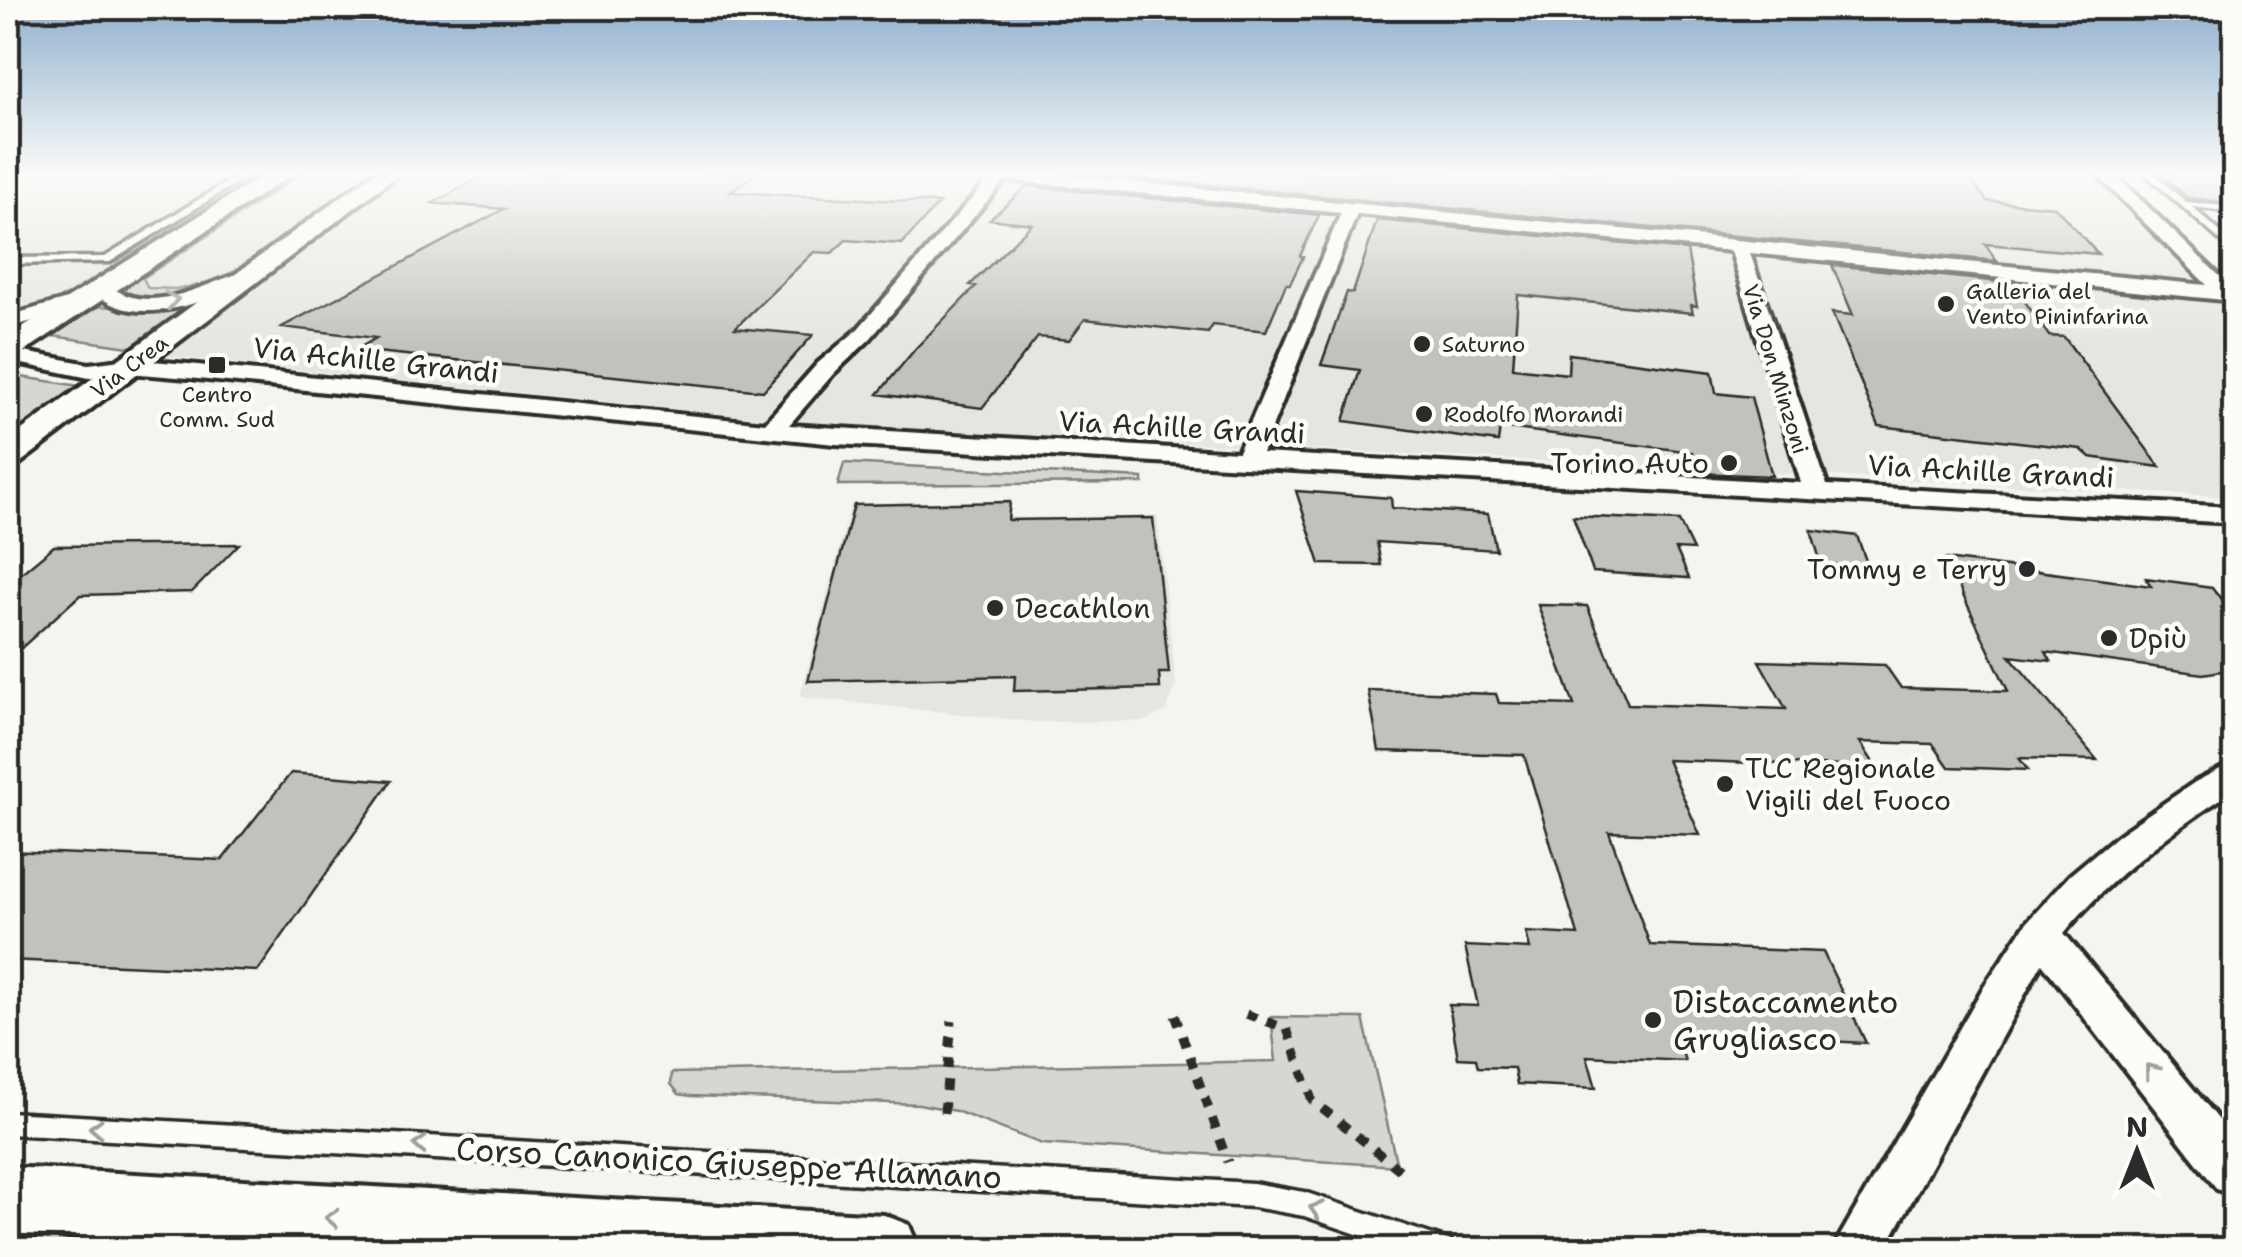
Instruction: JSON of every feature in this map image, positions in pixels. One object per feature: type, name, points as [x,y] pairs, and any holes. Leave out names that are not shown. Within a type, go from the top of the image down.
[{"type":"street","points":[[10,342],[193,232]]},
{"type":"street","name":"Via Crea","points":[[8,456],[310,232]]},
{"type":"street","points":[[772,431],[953,232]]},
{"type":"street","points":[[1247,460],[1341,232]]},
{"type":"street","points":[[1593,232],[2230,297]]},
{"type":"street","points":[[2163,232],[2230,297]]},
{"type":"street","name":"Via Don Minzoni","points":[[1739,246],[1816,492]]},
{"type":"street","name":"Via Crea","points":[[99,291],[120,301],[157,302],[201,294],[250,276]]},
{"type":"street","name":"Via Achille Grandi","points":[[10,342],[89,371],[129,366],[772,431],[2234,515]]},
{"type":"street","points":[[1857,1250],[1934,1121],[2010,979],[2041,934],[2101,868],[2160,820],[2234,774]]},
{"type":"street","points":[[2041,934],[2234,1173]]},
{"type":"street","points":[[8,1200],[884,1250]]},
{"type":"lane","points":[[8,261],[107,260],[153,232]]},
{"type":"lane","name":"Corso Canonico Giuseppe Allamano","points":[[8,1123],[1254,1195],[1304,1204],[1442,1250]]},
{"type":"path","points":[[1246,1014],[1287,1029],[1312,1100],[1400,1171]]},
{"type":"path","points":[[1175,1016],[1228,1162]]},
{"type":"path","points":[[944,1114],[952,1021]]},
{"type":"shaded area","points":[[8,232],[293,232],[135,348],[8,329]]},
{"type":"shaded area","points":[[201,232],[214,232],[143,278],[148,288],[176,289],[218,282],[153,300],[128,296],[117,289]]},
{"type":"shaded area","points":[[331,232],[2156,232],[2234,318],[2234,497],[821,424],[167,356]]},
{"type":"shaded area","points":[[206,295],[135,348],[39,334],[83,307],[158,306]]},
{"type":"shaded area","points":[[8,375],[80,386],[8,440]]},
{"type":"shaded area","points":[[844,463],[1143,478],[1143,483],[838,485]]},
{"type":"shaded area","name":"Decathlon","points":[[1010,501],[1010,519],[1157,516],[1176,685],[1166,711],[1146,721],[1036,722],[800,697],[851,504]]},
{"type":"shaded area","points":[[1271,1017],[1363,1018],[1397,1166],[1042,1144],[956,1111],[919,1104],[691,1096],[679,1094],[671,1084],[672,1073],[1276,1061]]},
{"type":"shaded area","points":[[8,1233],[308,1249],[8,1249]]},
{"type":"building","points":[[461,232],[913,232],[902,244],[846,240],[832,253],[814,252],[735,328],[813,335],[763,391],[356,350],[376,338],[282,327]]},
{"type":"building","points":[[1024,232],[1311,232],[1266,331],[1213,325],[1208,333],[1085,319],[1069,340],[1038,337],[982,408],[878,394],[976,286],[970,285]]},
{"type":"building","points":[[1373,232],[1497,232],[1687,250],[1697,306],[1691,305],[1693,313],[1518,295],[1513,368],[1568,374],[1569,354],[1712,372],[1716,393],[1751,397],[1772,476],[1696,473],[1692,452],[1500,427],[1498,442],[1344,421],[1360,370],[1321,365],[1347,292],[1353,293]]},
{"type":"building","points":[[1691,232],[2078,232],[2098,254],[1985,244],[1997,261]]},
{"type":"building","points":[[1832,265],[2012,283],[2049,336],[2064,337],[2160,467],[2090,457],[2081,449],[1879,426],[1832,313],[1853,315]]},
{"type":"building","points":[[1296,491],[1391,498],[1392,508],[1488,514],[1496,550],[1377,542],[1381,565],[1320,564]]},
{"type":"building","name":"Decathlon","points":[[1010,502],[1008,520],[1153,518],[1169,673],[1159,673],[1160,688],[1014,691],[1015,676],[808,681],[854,505]]},
{"type":"building","points":[[1573,516],[1679,521],[1693,550],[1676,549],[1689,578],[1593,572]]},
{"type":"building","points":[[1811,530],[1857,536],[1869,569],[1821,563]]},
{"type":"building","points":[[239,544],[192,592],[80,595],[8,660],[8,584],[54,546]]},
{"type":"building","points":[[1946,559],[2151,586],[2146,578],[2212,587],[2234,617],[2234,669],[2203,674],[2046,652],[2051,661],[2010,656],[2097,760],[2019,758],[2028,770],[1949,767],[1933,744],[1860,742],[1876,767],[1667,760],[1700,835],[1609,832],[1650,945],[1823,952],[1866,1043],[1676,1034],[1685,1061],[1587,1056],[1596,1088],[1517,1084],[1514,1068],[1478,1067],[1476,1059],[1458,1058],[1449,1005],[1478,1006],[1465,946],[1530,949],[1526,932],[1578,935],[1524,755],[1379,751],[1368,690],[1496,694],[1499,703],[1574,705],[1538,605],[1587,606],[1628,704],[1786,709],[1759,661],[1885,665],[1901,688],[2008,691]]},
{"type":"building","points":[[291,773],[391,781],[258,971],[8,960],[8,851],[222,860]]},
{"type":"place","name":"Galleria del Vento Pininfarina","points":[[1946,304]]},
{"type":"place","name":"Saturno","points":[[1422,344]]},
{"type":"place","name":"Centro Comm. Sud","points":[[217,365]]},
{"type":"place","name":"Rodolfo Morandi","points":[[1424,414]]},
{"type":"place","name":"Torino Auto","points":[[1729,463]]},
{"type":"place","name":"Tommy e Terry","points":[[2027,569]]},
{"type":"place","name":"Decathlon","points":[[995,608]]},
{"type":"place","name":"Dpiù","points":[[2109,638]]},
{"type":"place","name":"TLC Regionale Vigili del Fuoco","points":[[1725,784]]},
{"type":"place","name":"Distaccamento Grugliasco","points":[[1653,1020]]}]
